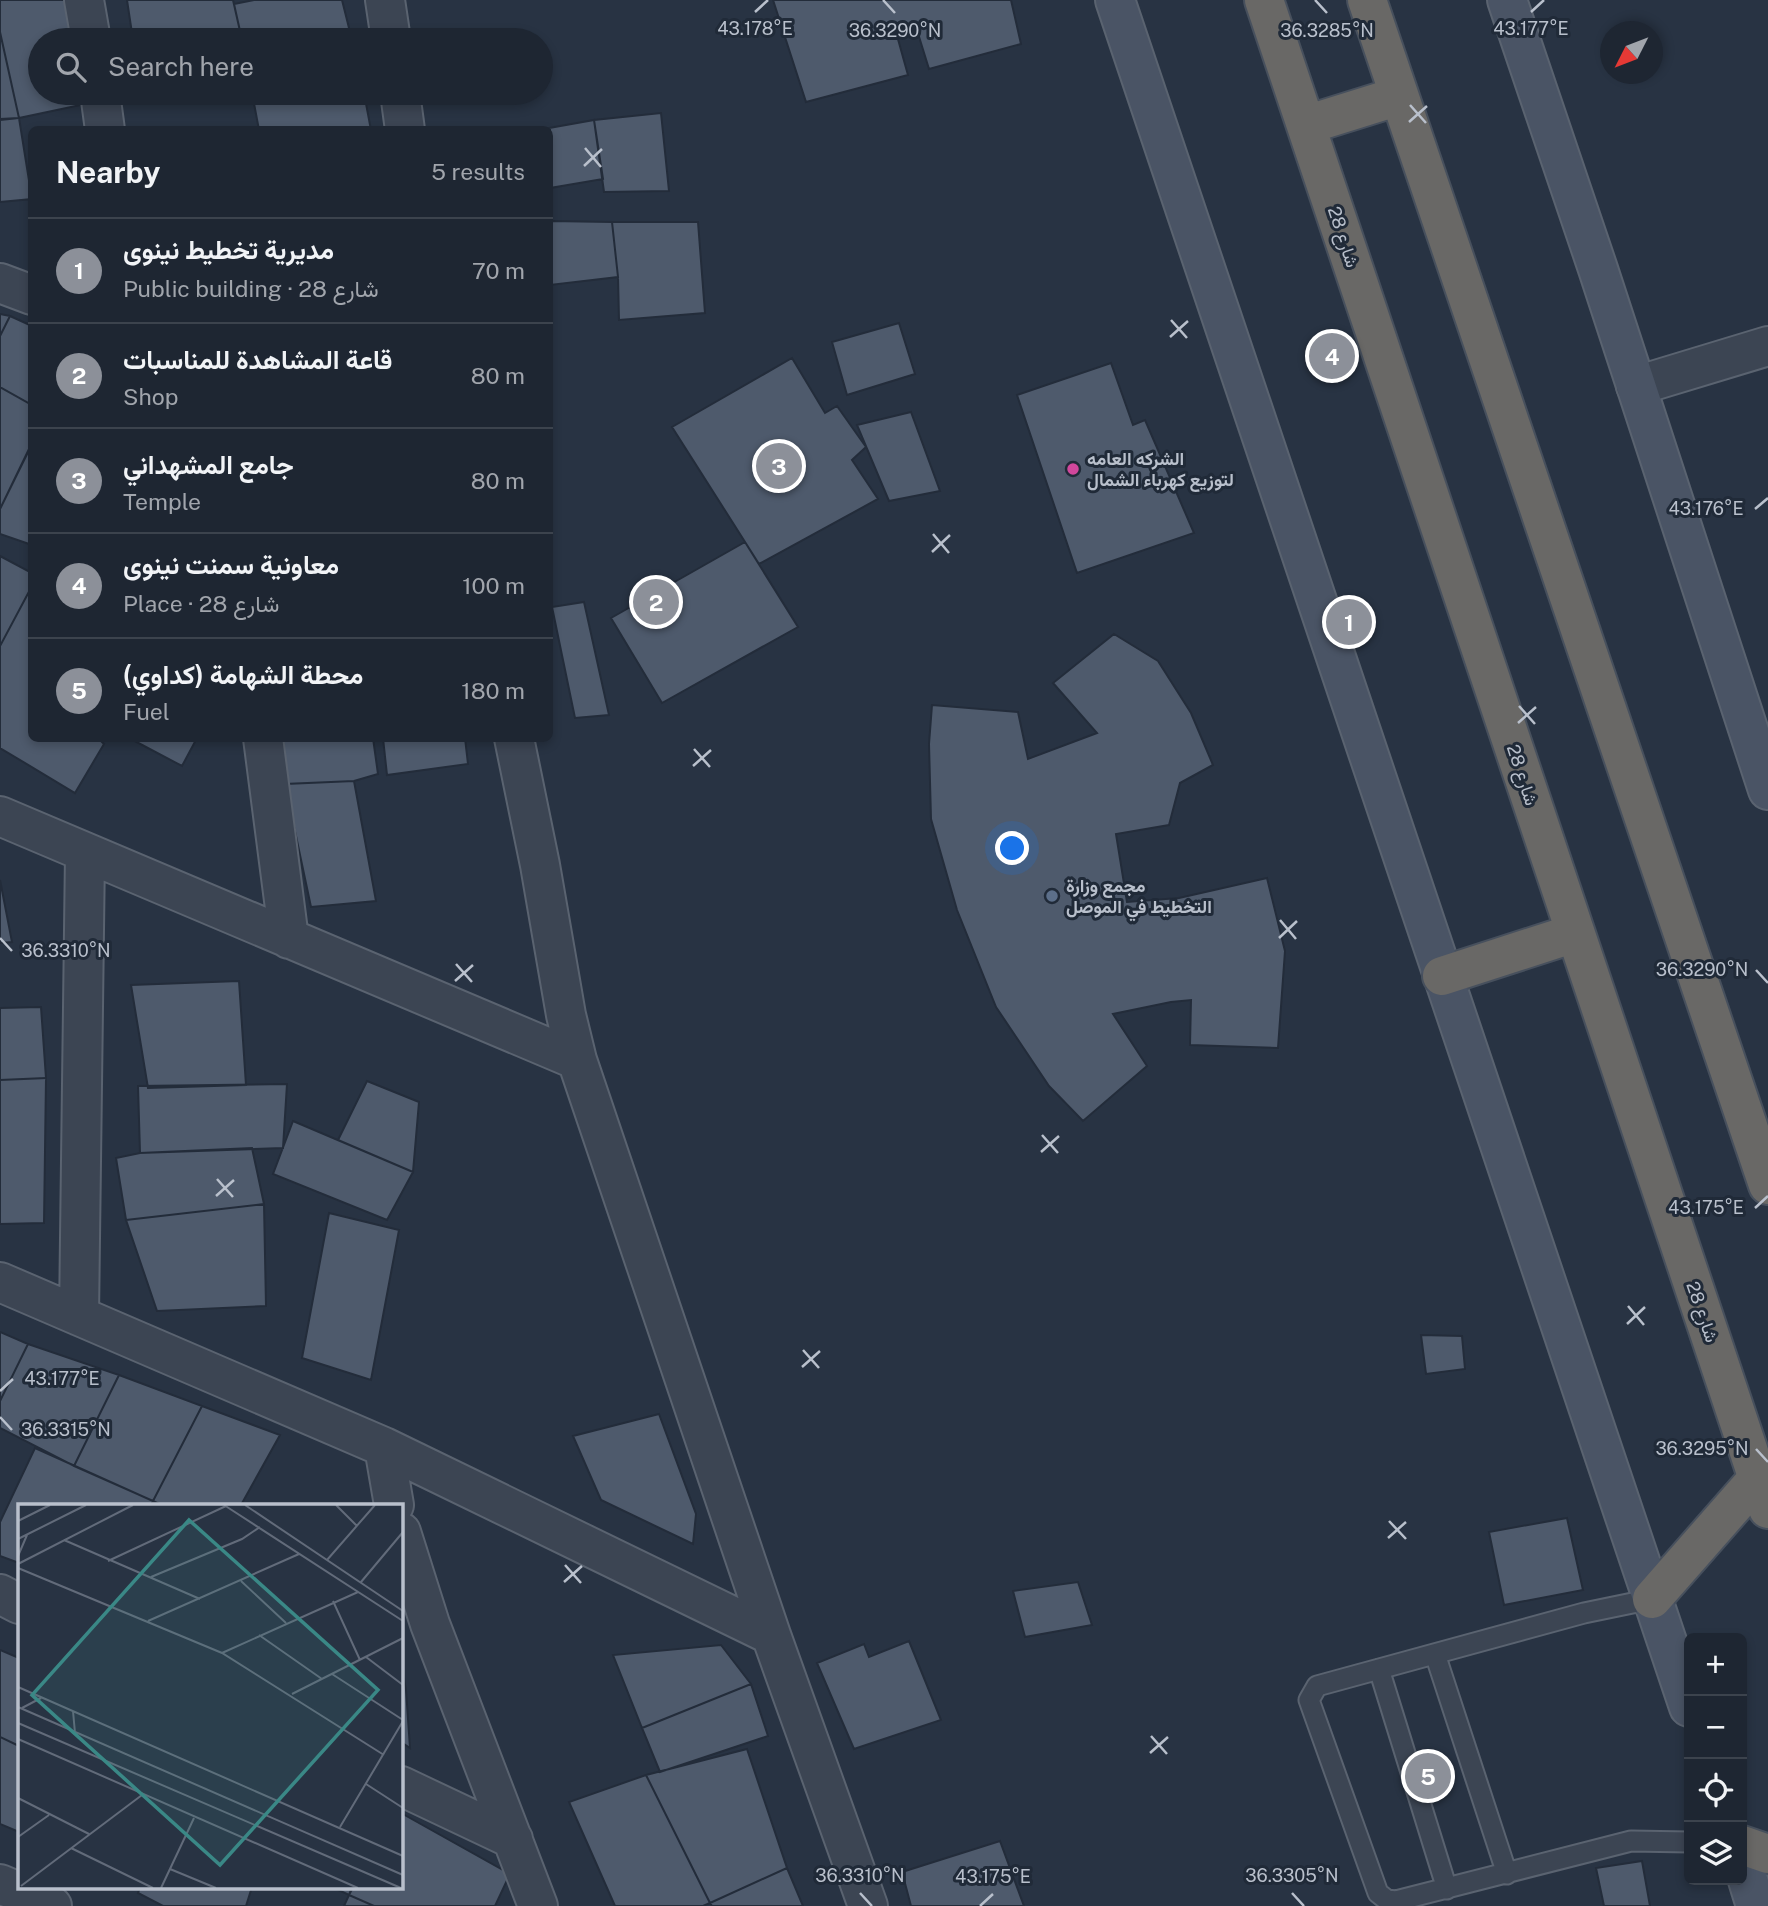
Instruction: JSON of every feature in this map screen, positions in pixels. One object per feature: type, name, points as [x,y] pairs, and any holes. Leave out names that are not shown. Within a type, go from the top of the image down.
[{"type":"highway","name":"شارع 28","points":[[1264,0],[1763,1494]]},
{"type":"highway","points":[[1367,0],[1768,1185]]},
{"type":"highway","points":[[1306,125],[1399,96]]},
{"type":"highway","points":[[1442,975],[1575,933]]},
{"type":"highway","points":[[1652,1599],[1763,1494]]},
{"type":"highway","points":[[1747,1847],[1768,1854]]},
{"type":"main road","points":[[1115,0],[1685,1696]]},
{"type":"main road","points":[[1507,0],[1768,789]]},
{"type":"main road","points":[[1747,1876],[1756,1906]]},
{"type":"street","points":[[85,0],[89,28]]},
{"type":"street","points":[[385,0],[389,28]]},
{"type":"street","points":[[102,105],[105,126]]},
{"type":"street","points":[[402,105],[404,126]]},
{"type":"street","points":[[0,283],[28,294]]},
{"type":"street","points":[[1636,386],[1768,346]]},
{"type":"street","points":[[264,742],[289,939]]},
{"type":"street","points":[[515,742],[566,1015],[577,1060],[771,1635],[868,1906]]},
{"type":"street","points":[[0,816],[577,1060]]},
{"type":"street","points":[[79,1316],[85,853]]},
{"type":"street","points":[[0,1282],[384,1447],[771,1635]]},
{"type":"street","points":[[384,1447],[394,1504]]},
{"type":"street","points":[[402,1535],[430,1624],[538,1906]]},
{"type":"street","points":[[0,1594],[18,1603]]},
{"type":"street","points":[[402,1786],[513,1839]]},
{"type":"street","points":[[0,1884],[52,1906]]},
{"type":"lane","points":[[1652,1599],[1584,1612],[1317,1686],[1309,1700],[1378,1893],[1387,1900],[1396,1901],[1447,1889],[1631,1841],[1684,1842]]},
{"type":"lane","points":[[1435,1654],[1507,1874]]},
{"type":"lane","points":[[1379,1669],[1447,1889]]},
{"type":"building","points":[[0,0],[72,0],[77,28],[28,28],[28,105],[81,105],[19,118],[0,32]]},
{"type":"building","points":[[127,0],[233,0],[239,28],[131,28]]},
{"type":"building","points":[[254,0],[342,0],[349,28],[239,28],[234,4]]},
{"type":"building","points":[[773,0],[1011,0],[1021,44],[929,69],[916,27],[896,32],[908,75],[806,102]]},
{"type":"building","points":[[0,32],[19,118],[0,119]]},
{"type":"building","points":[[254,105],[366,105],[370,126],[258,126]]},
{"type":"building","points":[[661,113],[669,191],[604,192],[594,120]]},
{"type":"building","points":[[19,118],[28,174],[28,199],[0,202],[0,120]]},
{"type":"building","points":[[594,120],[603,179],[553,187],[553,127]]},
{"type":"building","points":[[553,221],[612,222],[618,277],[553,285]]},
{"type":"building","points":[[612,222],[698,222],[705,313],[619,320]]},
{"type":"building","points":[[0,314],[10,316],[0,336]]},
{"type":"building","points":[[10,316],[28,324],[28,403],[0,387],[0,336]]},
{"type":"building","points":[[899,323],[915,374],[847,395],[832,342]]},
{"type":"building","points":[[792,358],[825,413],[837,406],[866,447],[852,460],[878,499],[759,564],[672,427]]},
{"type":"building","points":[[1111,363],[1133,425],[1145,420],[1194,533],[1077,573],[1017,395]]},
{"type":"building","points":[[0,387],[28,403],[28,452],[0,509]]},
{"type":"building","points":[[911,412],[940,491],[889,501],[857,425]]},
{"type":"building","points":[[28,451],[28,544],[0,534],[0,509]]},
{"type":"building","points":[[745,542],[798,627],[662,703],[611,618]]},
{"type":"building","points":[[0,556],[28,571],[28,594],[0,646]]},
{"type":"building","points":[[28,594],[28,742],[104,744],[75,793],[0,748],[0,646]]},
{"type":"building","points":[[584,602],[609,715],[575,718],[553,607]]},
{"type":"building","points":[[1114,634],[1158,661],[1191,713],[1213,765],[1180,783],[1169,825],[1116,834],[1127,902],[1179,898],[1267,878],[1285,951],[1278,1048],[1190,1045],[1191,1000],[1113,1014],[1147,1066],[1083,1121],[1049,1086],[996,1007],[957,910],[931,819],[929,744],[932,705],[1018,712],[1028,759],[1097,733],[1053,683]]},
{"type":"building","points":[[137,742],[195,742],[182,766]]},
{"type":"building","points":[[280,742],[374,742],[378,774],[354,781],[285,784]]},
{"type":"building","points":[[383,742],[465,742],[468,764],[387,775]]},
{"type":"building","points":[[354,781],[376,901],[311,907],[285,784]]},
{"type":"building","points":[[0,880],[12,942],[0,943]]},
{"type":"building","points":[[239,981],[246,1085],[148,1088],[131,985]]},
{"type":"building","points":[[41,1007],[46,1078],[0,1080],[0,1008]]},
{"type":"building","points":[[46,1078],[44,1223],[0,1224],[0,1080]]},
{"type":"building","points":[[367,1081],[419,1102],[413,1172],[338,1140]]},
{"type":"building","points":[[287,1084],[283,1148],[140,1153],[138,1086]]},
{"type":"building","points":[[293,1121],[413,1172],[387,1220],[273,1174]]},
{"type":"building","points":[[252,1148],[264,1204],[126,1220],[116,1158],[140,1153]]},
{"type":"building","points":[[264,1204],[266,1306],[157,1311],[126,1220]]},
{"type":"building","points":[[329,1213],[399,1230],[371,1380],[302,1358]]},
{"type":"building","points":[[0,1332],[28,1344],[0,1401]]},
{"type":"building","points":[[1421,1335],[1462,1336],[1465,1369],[1426,1374]]},
{"type":"building","points":[[28,1344],[119,1375],[74,1466],[0,1428],[0,1401]]},
{"type":"building","points":[[119,1375],[202,1406],[153,1501],[74,1466]]},
{"type":"building","points":[[202,1406],[280,1435],[242,1504],[159,1504],[153,1501]]},
{"type":"building","points":[[659,1414],[696,1514],[693,1544],[601,1500],[573,1436]]},
{"type":"building","points":[[35,1448],[153,1501],[152,1504],[18,1504],[18,1563],[0,1556],[0,1522]]},
{"type":"building","points":[[1567,1518],[1583,1590],[1504,1605],[1489,1532]]},
{"type":"building","points":[[1078,1582],[1092,1625],[1025,1637],[1013,1591]]},
{"type":"building","points":[[909,1641],[941,1720],[854,1749],[817,1663],[864,1644],[869,1657]]},
{"type":"building","points":[[721,1645],[751,1684],[642,1728],[613,1655]]},
{"type":"building","points":[[0,1650],[18,1658],[18,1746],[0,1737]]},
{"type":"building","points":[[402,1667],[406,1690],[410,1748],[402,1743]]},
{"type":"building","points":[[751,1684],[768,1736],[660,1772],[642,1728]]},
{"type":"building","points":[[0,1737],[18,1746],[18,1832],[0,1824]]},
{"type":"building","points":[[747,1749],[787,1868],[710,1903],[646,1775]]},
{"type":"building","points":[[646,1775],[710,1903],[703,1906],[615,1906],[569,1802]]},
{"type":"building","points":[[402,1814],[510,1874],[495,1906],[374,1906],[349,1895],[352,1888],[402,1888]]},
{"type":"building","points":[[1000,1841],[1024,1906],[911,1906],[902,1872]]},
{"type":"building","points":[[1642,1861],[1650,1906],[1604,1906],[1596,1868]]},
{"type":"building","points":[[787,1868],[803,1906],[712,1906],[710,1903]]},
{"type":"building","points":[[140,1888],[252,1888],[246,1906],[163,1906],[138,1893]]},
{"type":"building","points":[[334,1888],[352,1888],[349,1895]]},
{"type":"building","points":[[349,1895],[374,1906],[344,1906]]},
{"type":"place","name":"معاونية سمنت نينوى","points":[[1332,356]]},
{"type":"place","name":"جامع المشهداني","points":[[779,466]]},
{"type":"place","name":"الشركه العامه لتوزيع كهرباء الشمال","points":[[1073,469]]},
{"type":"place","name":"قاعة المشاهدة للمناسبات","points":[[656,602]]},
{"type":"place","name":"مديرية تخطيط نينوى","points":[[1349,622]]},
{"type":"place","name":"مجمع وزارة التخطيط في الموصل","points":[[1052,896]]},
{"type":"place","name":"محطة الشهامة (كداوي)","points":[[1428,1776]]}]
